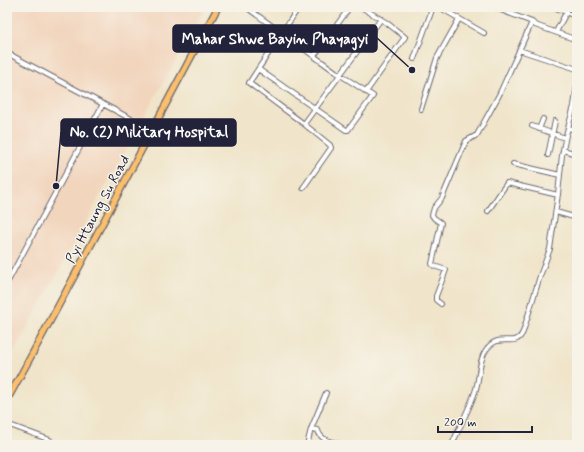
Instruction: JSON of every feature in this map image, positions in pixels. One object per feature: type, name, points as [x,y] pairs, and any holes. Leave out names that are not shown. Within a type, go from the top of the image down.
[{"type":"highway","name":"Pyi Htaung Su Road","points":[[7,400],[66,293],[218,7]]},
{"type":"street","points":[[246,7],[373,96],[348,130],[258,68]]},
{"type":"street","points":[[299,7],[249,83],[330,145],[331,148],[303,188]]},
{"type":"street","points":[[314,56],[350,7]]},
{"type":"street","points":[[361,7],[381,19],[405,37],[366,92]]},
{"type":"street","points":[[414,58],[433,7]]},
{"type":"street","points":[[439,7],[484,33]]},
{"type":"street","points":[[448,12],[450,7]]},
{"type":"street","points":[[492,7],[532,22],[535,25],[577,40]]},
{"type":"street","points":[[507,13],[509,7]]},
{"type":"street","points":[[554,7],[577,16]]},
{"type":"street","points":[[556,32],[569,7]]},
{"type":"street","points":[[304,124],[381,19]]},
{"type":"street","points":[[421,108],[437,58],[460,19]]},
{"type":"street","points":[[441,304],[436,300],[436,296],[446,270],[432,264],[441,223],[432,215],[434,208],[442,198],[448,186],[466,141],[477,135],[499,95],[518,50],[532,22]]},
{"type":"street","points":[[518,50],[577,69]]},
{"type":"street","points":[[7,53],[152,130]]},
{"type":"street","points":[[452,445],[475,394],[483,354],[492,343],[496,341],[517,341],[520,339],[550,249],[563,150],[568,128],[576,106],[577,85]]},
{"type":"street","points":[[7,283],[103,104]]},
{"type":"street","points":[[539,129],[543,119]]},
{"type":"street","points":[[548,156],[555,121]]},
{"type":"street","points":[[532,126],[566,138]]},
{"type":"street","points":[[568,128],[577,130]]},
{"type":"street","points":[[563,150],[577,154]]},
{"type":"street","points":[[513,164],[560,175]]},
{"type":"street","points":[[488,211],[507,183],[558,196]]},
{"type":"street","points":[[556,212],[577,218]]},
{"type":"street","points":[[307,445],[311,429],[326,393]]},
{"type":"street","points":[[7,424],[50,440],[52,445]]},
{"type":"street","points":[[311,429],[318,430],[319,434],[324,439],[343,445]]},
{"type":"shaded area","points":[[7,7],[205,7],[7,364]]},
{"type":"place","name":"Mahar Shwe Bayin Phayagyi","points":[[412,70]]},
{"type":"place","name":"No. (2) Military Hospital","points":[[56,186]]}]
